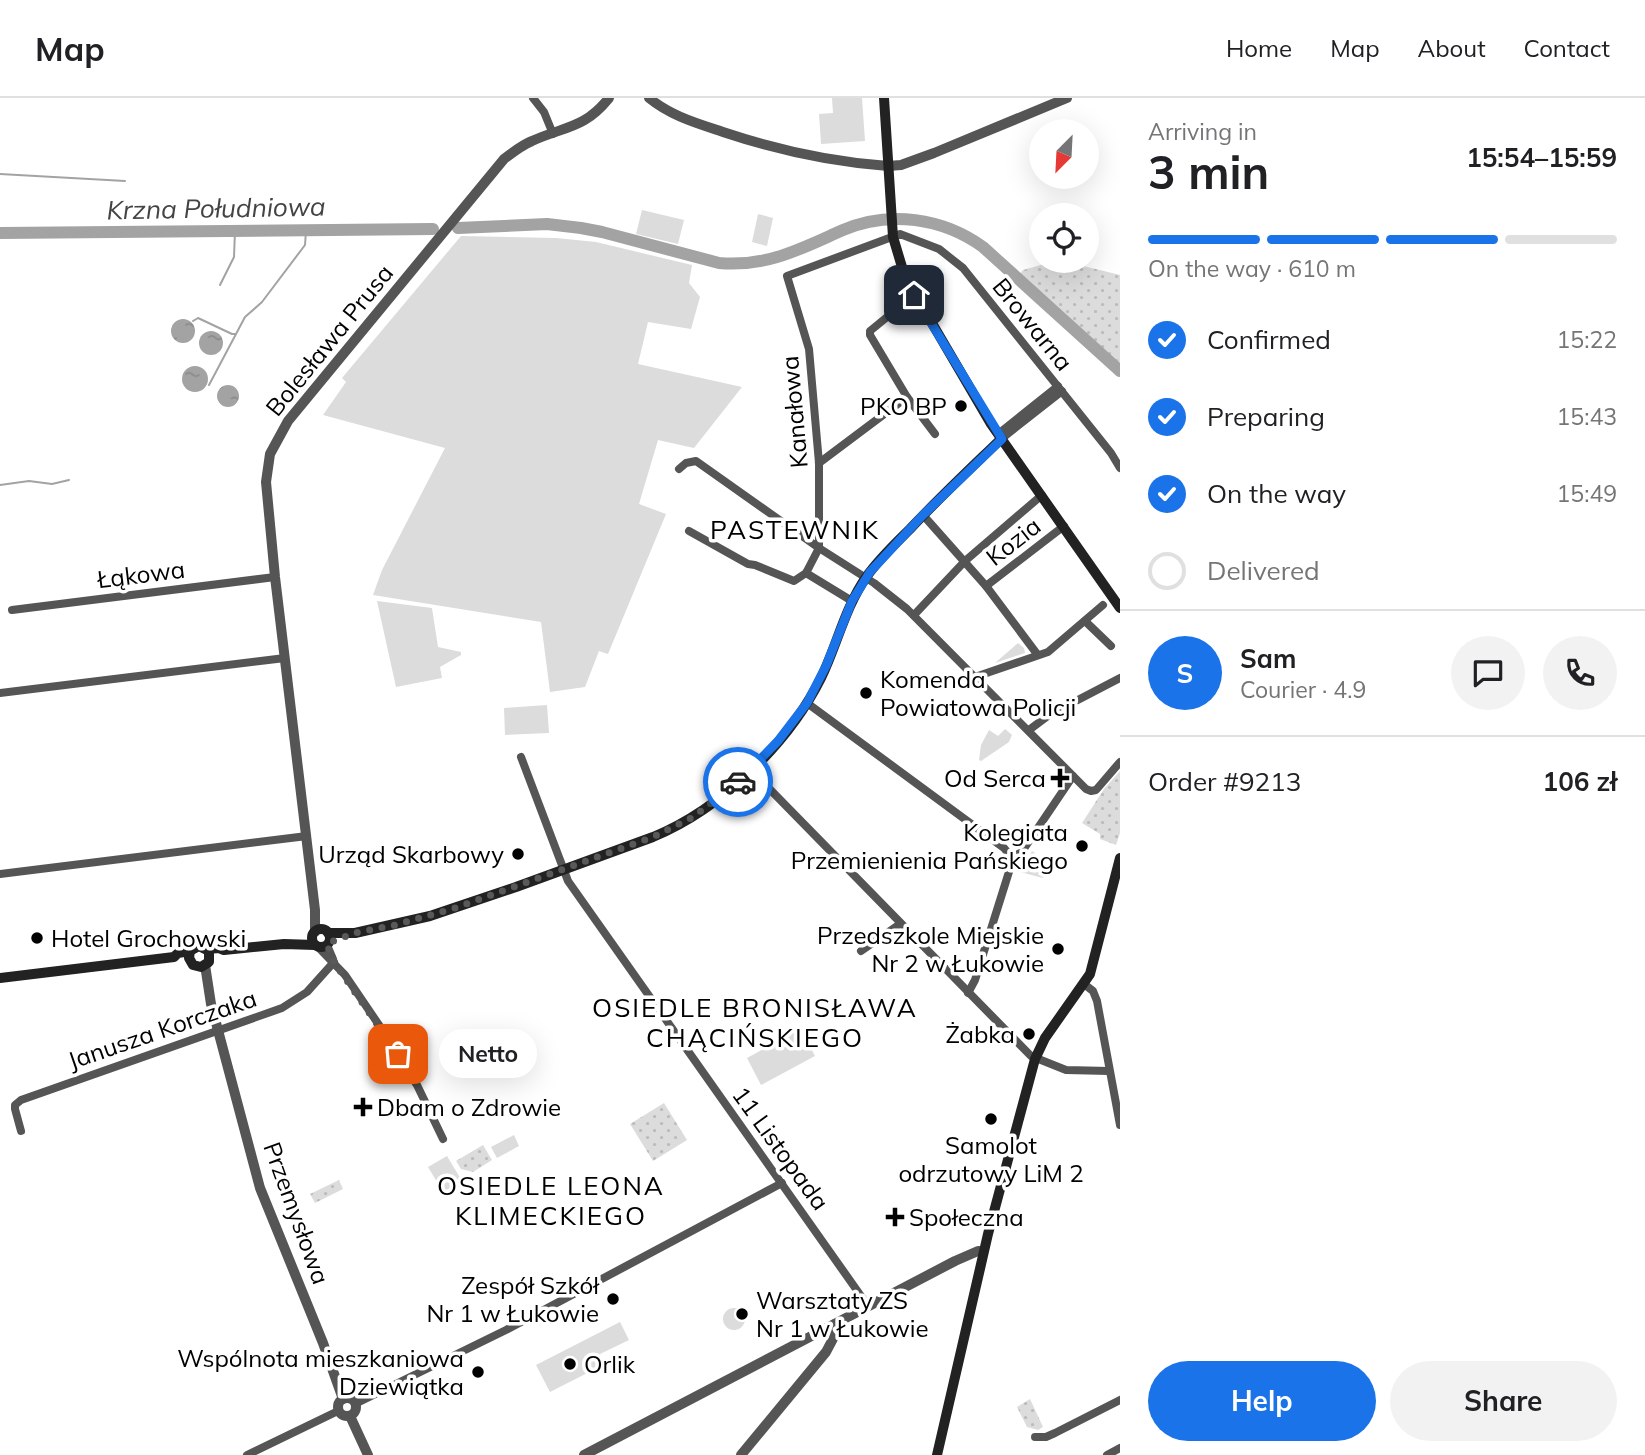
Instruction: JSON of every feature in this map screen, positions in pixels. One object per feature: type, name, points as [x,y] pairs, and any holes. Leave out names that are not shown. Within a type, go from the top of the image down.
[{"type":"main road","points":[[884,98],[890,214],[900,265],[914,295],[1000,437],[1120,608]]},
{"type":"main road","points":[[0,978],[174,957],[200,958],[219,948],[224,950],[284,944],[355,933],[430,916],[563,871],[676,827],[712,803],[751,770],[778,741],[807,703],[826,666],[852,601],[866,578],[1000,437]]},
{"type":"main road","points":[[1108,590],[1120,584]]},
{"type":"main road","points":[[937,1455],[983,1252],[1035,1059],[1050,1030],[1092,969],[1116,891],[1120,858]]},
{"type":"street","points":[[533,98],[544,112],[553,134]]},
{"type":"street","name":"Bolesława Prusa","points":[[321,938],[275,577],[266,482],[270,454],[279,434],[504,159],[533,140],[589,119],[609,98]]},
{"type":"street","points":[[649,98],[664,110],[690,122],[765,145],[801,155],[888,166],[911,162],[1067,98]]},
{"type":"street","name":"Kanałowa","points":[[819,548],[819,463],[809,349],[787,276],[892,232]]},
{"type":"street","name":"Browarna","points":[[892,232],[939,249],[956,260],[1120,468]]},
{"type":"street","points":[[914,295],[870,331],[870,335],[907,397],[935,434]]},
{"type":"street","points":[[1000,437],[1060,389]]},
{"type":"street","points":[[819,463],[907,397]]},
{"type":"street","points":[[679,469],[686,463],[696,461],[866,578],[914,615],[1086,789],[1093,791],[1120,762]]},
{"type":"street","points":[[914,615],[965,561],[1042,495]]},
{"type":"street","points":[[923,515],[986,586],[1037,654]]},
{"type":"street","name":"Kozia","points":[[986,586],[1064,526]]},
{"type":"street","points":[[689,531],[748,564],[794,581],[806,573],[819,548]]},
{"type":"street","points":[[806,573],[852,601]]},
{"type":"street","name":"Łąkowa","points":[[12,610],[275,577]]},
{"type":"street","points":[[975,677],[1051,650],[1103,605]]},
{"type":"street","points":[[1085,621],[1111,646]]},
{"type":"street","points":[[0,693],[285,659]]},
{"type":"street","points":[[1029,730],[1049,715],[1120,678]]},
{"type":"street","points":[[807,703],[1004,848],[1013,859]]},
{"type":"street","name":"11 Listopada","points":[[521,757],[563,871],[868,1306]]},
{"type":"street","points":[[751,770],[1035,1059],[1066,1070],[1109,1071]]},
{"type":"street","points":[[968,993],[975,980],[1013,859],[1023,850],[1073,776]]},
{"type":"street","points":[[0,874],[307,836]]},
{"type":"street","points":[[861,951],[900,924]]},
{"type":"street","points":[[321,938],[334,962],[411,1075],[443,1139]]},
{"type":"street","name":"Przemysłowa","points":[[200,958],[260,1188],[328,1355],[343,1399]]},
{"type":"street","name":"Janusza Korczaka","points":[[21,1132],[15,1105],[21,1100],[219,1031],[296,1000],[307,992],[334,962]]},
{"type":"street","points":[[1084,984],[1093,991],[1097,1001],[1120,1125]]},
{"type":"street","points":[[355,1404],[506,1330],[782,1183]]},
{"type":"street","points":[[584,1455],[972,1252],[983,1252]]},
{"type":"street","points":[[741,1455],[826,1352],[835,1335],[835,1324]]},
{"type":"street","points":[[338,1411],[339,1403],[343,1399],[351,1399],[355,1410],[350,1416]]},
{"type":"street","points":[[1035,1437],[1046,1437],[1120,1400]]},
{"type":"street","points":[[338,1411],[342,1415],[350,1416]]},
{"type":"street","points":[[247,1455],[338,1411]]},
{"type":"street","points":[[350,1416],[368,1455]]},
{"type":"street","points":[[1107,1455],[1120,1448]]},
{"type":"shaded area","points":[[832,98],[862,98],[865,141],[821,144],[819,114],[833,113]]},
{"type":"shaded area","points":[[642,210],[684,220],[678,244],[636,234]]},
{"type":"shaded area","points":[[758,214],[773,218],[767,246],[752,242]]},
{"type":"shaded area","points":[[461,236],[556,238],[596,242],[692,265],[689,283],[700,297],[691,329],[648,322],[638,364],[742,387],[694,448],[658,440],[639,504],[666,514],[608,654],[599,651],[585,687],[550,692],[541,622],[373,595],[382,570],[445,448],[323,415],[346,382],[342,378]]},
{"type":"shaded area","points":[[1029,268],[1029,273],[1099,273],[1099,270],[1120,275],[1120,366],[1019,275]]},
{"type":"shaded area","points":[[377,601],[432,608],[438,647],[461,652],[461,655],[440,667],[442,678],[396,687]]},
{"type":"shaded area","points":[[1018,643],[1025,653],[995,663]]},
{"type":"shaded area","points":[[547,705],[549,733],[505,735],[504,708]]},
{"type":"shaded area","points":[[1005,729],[1012,735],[1009,742],[979,760],[981,745],[989,730],[998,736]]},
{"type":"shaded area","points":[[1120,771],[1120,833],[1116,845],[1100,839],[1100,834],[1082,823],[1104,789]]},
{"type":"shaded area","points":[[1032,851],[1035,853],[1032,860],[1046,866],[1043,878],[1020,872]]},
{"type":"shaded area","points":[[801,1029],[815,1056],[761,1085],[747,1058]]},
{"type":"shaded area","points":[[664,1103],[687,1140],[653,1161],[630,1124]]},
{"type":"shaded area","points":[[514,1135],[519,1146],[497,1158],[491,1147]]},
{"type":"shaded area","points":[[483,1145],[492,1160],[473,1172],[461,1169],[456,1161]]},
{"type":"shaded area","points":[[447,1156],[462,1181],[443,1192],[428,1167]]},
{"type":"shaded area","points":[[339,1180],[343,1189],[315,1203],[310,1194]]},
{"type":"shaded area","points":[[734,1308],[742,1311],[745,1319],[742,1327],[734,1330],[726,1327],[723,1319],[726,1311]]},
{"type":"shaded area","name":"Orlik","points":[[620,1322],[629,1340],[600,1354],[605,1364],[550,1392],[536,1365]]},
{"type":"shaded area","points":[[1030,1399],[1043,1427],[1038,1430],[1027,1427],[1017,1407]]},
{"type":"water","points":[[183,319],[192,322],[195,331],[192,340],[183,343],[174,340],[171,331],[174,322]]},
{"type":"water","points":[[211,331],[220,334],[223,343],[220,352],[211,355],[202,352],[199,343],[202,334]]},
{"type":"water","points":[[195,366],[204,370],[208,379],[204,388],[195,392],[186,388],[182,379],[186,370]]},
{"type":"water","points":[[228,385],[236,388],[239,396],[236,404],[228,407],[220,404],[217,396],[220,388]]},
{"type":"waterway","points":[[0,174],[125,181]]},
{"type":"waterway","name":"Krzna Południowa","points":[[458,228],[547,224],[581,228],[719,263],[737,264],[783,255],[861,224],[879,220],[915,220],[951,229],[983,247],[1120,371]]},
{"type":"waterway","name":"Krzna Południowa","points":[[0,233],[433,229]]},
{"type":"waterway","points":[[220,285],[234,257],[235,231]]},
{"type":"waterway","points":[[209,385],[245,317],[262,302],[305,245],[306,231]]},
{"type":"waterway","points":[[193,321],[198,318],[235,334]]},
{"type":"waterway","points":[[0,485],[29,481],[52,484],[69,480]]},
{"type":"way so far","points":[[398,1054],[334,962],[328,943],[355,933],[455,908],[653,837],[693,817],[738,782]]},
{"type":"place","name":"PKO BP","points":[[961,406]]},
{"type":"place","name":"Komenda Powiatowa Policji","points":[[866,693]]},
{"type":"place","name":"Od Serca","points":[[1060,778]]},
{"type":"place","name":"Kolegiata Przemienienia Pańskiego","points":[[1082,846]]},
{"type":"place","name":"Urząd Skarbowy","points":[[518,854]]},
{"type":"place","name":"Hotel Grochowski","points":[[37,938]]},
{"type":"place","name":"Przedszkole Miejskie Nr 2 w Łukowie","points":[[1058,949]]},
{"type":"place","name":"Żabka","points":[[1029,1034]]},
{"type":"place","name":"Netto","points":[[398,1054]]},
{"type":"place","name":"Dbam o Zdrowie","points":[[363,1107]]},
{"type":"place","name":"Samolot odrzutowy LiM 2","points":[[991,1119]]},
{"type":"place","name":"Społeczna","points":[[895,1217]]},
{"type":"place","name":"Zespół Szkół Nr 1 w Łukowie","points":[[613,1299]]},
{"type":"place","name":"Warsztaty ZS Nr 1 w Łukowie","points":[[742,1314]]},
{"type":"place","name":"Orlik","points":[[570,1364]]},
{"type":"place","name":"Wspólnota mieszkaniowa Dziewiątka","points":[[478,1372]]},
{"type":"district","name":"PASTEWNIK","points":[[795,529]]},
{"type":"district","name":"OSIEDLE BRONISŁAWA CHĄCIŃSKIEGO","points":[[755,1022]]},
{"type":"district","name":"OSIEDLE LEONA KLIMECKIEGO","points":[[551,1200]]},
{"type":"route","points":[[738,782],[766,755],[807,703],[826,666],[852,601],[870,572],[923,515],[1002,439],[914,295]]}]
